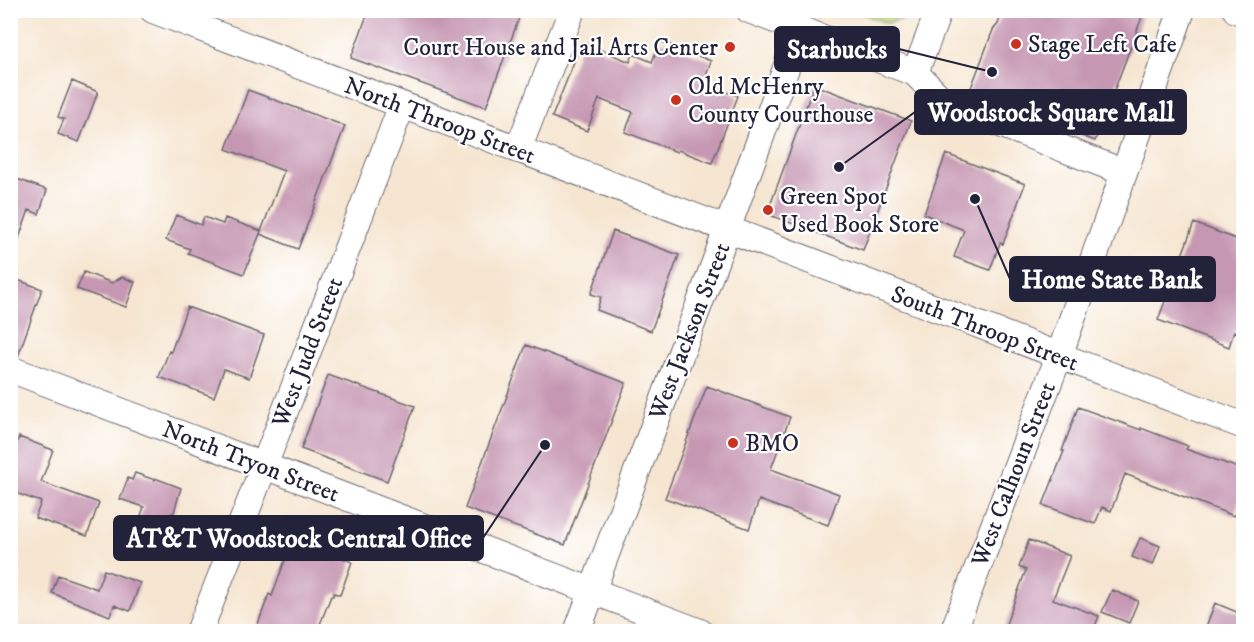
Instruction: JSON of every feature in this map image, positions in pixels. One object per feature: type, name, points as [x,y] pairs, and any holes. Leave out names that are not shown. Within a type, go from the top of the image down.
[{"type":"street","name":"North Throop Street","points":[[153,10],[727,230]]},
{"type":"street","points":[[518,150],[572,10]]},
{"type":"street","points":[[748,10],[915,73],[944,102],[1123,172]]},
{"type":"street","points":[[915,73],[939,10]]},
{"type":"street","name":"West Calhoun Street","points":[[953,632],[1059,356],[1182,10]]},
{"type":"street","points":[[1236,10],[1244,13]]},
{"type":"street","name":"West Jackson Street","points":[[577,632],[800,30]]},
{"type":"street","name":"West Judd Street","points":[[199,632],[402,105]]},
{"type":"street","name":"South Throop Street","points":[[727,230],[1244,426]]},
{"type":"street","name":"North Tryon Street","points":[[10,369],[700,632]]},
{"type":"green space","points":[[855,11],[907,11],[904,19],[887,23]]},
{"type":"building","points":[[369,10],[522,10],[486,107],[351,58]]},
{"type":"building","points":[[1003,10],[1126,10],[1142,17],[1095,141],[969,93]]},
{"type":"building","name":"Old McHenry County Courthouse","points":[[660,41],[711,61],[703,83],[738,96],[712,163],[625,132],[633,112],[599,99],[587,131],[552,117],[582,42],[630,62],[633,54],[652,62]]},
{"type":"building","points":[[72,81],[98,92],[79,142],[58,134],[64,119],[58,117]]},
{"type":"building","points":[[814,85],[911,121],[863,250],[767,214]]},
{"type":"building","points":[[248,90],[345,126],[298,249],[260,234],[284,171],[226,149]]},
{"type":"building","points":[[946,154],[1025,184],[1003,244],[1000,243],[990,270],[954,257],[964,230],[924,214]]},
{"type":"building","points":[[17,179],[47,190],[39,214],[29,210],[13,255],[10,254],[10,197]]},
{"type":"building","points":[[176,215],[201,225],[204,217],[223,224],[225,218],[261,231],[244,274],[188,253],[190,249],[166,240]]},
{"type":"building","points":[[1194,223],[1244,242],[1244,335],[1234,331],[1229,347],[1158,320]]},
{"type":"building","points":[[613,231],[679,255],[651,331],[597,310],[601,297],[591,294]]},
{"type":"building","points":[[84,272],[112,283],[122,277],[135,282],[126,307],[77,289]]},
{"type":"building","points":[[15,279],[42,289],[18,356],[10,354],[10,291]]},
{"type":"building","points":[[187,307],[264,335],[249,378],[224,369],[214,397],[159,377],[169,351],[171,352]]},
{"type":"building","points":[[526,345],[626,383],[565,545],[465,508]]},
{"type":"building","points":[[328,375],[415,406],[387,481],[301,449]]},
{"type":"building","name":"BMO","points":[[707,386],[790,417],[771,469],[839,494],[828,525],[759,500],[749,529],[665,498]]},
{"type":"building","points":[[1078,407],[1141,430],[1141,428],[1188,446],[1186,449],[1244,470],[1244,489],[1234,516],[1125,474],[1111,511],[1102,507],[1095,524],[1043,505]]},
{"type":"building","points":[[19,437],[53,450],[41,482],[99,503],[87,536],[35,518],[41,502],[10,491],[10,462]]},
{"type":"building","points":[[135,473],[181,488],[174,512],[161,520],[157,531],[138,524],[144,507],[120,499],[128,478],[132,480]]},
{"type":"building","points":[[1140,538],[1160,546],[1153,565],[1132,557]]},
{"type":"building","points":[[1029,540],[1070,556],[1053,599],[1099,616],[1093,632],[1003,632],[1026,570],[1019,567]]},
{"type":"building","points":[[310,546],[352,562],[340,595],[334,593],[331,596],[317,632],[255,632],[269,594],[272,596],[289,549],[307,556]]},
{"type":"building","points":[[104,570],[140,583],[130,611],[114,605],[110,616],[52,593],[58,575],[97,589]]},
{"type":"building","points":[[1112,590],[1138,601],[1129,623],[1102,612]]},
{"type":"building","points":[[1215,603],[1244,615],[1244,632],[1204,632]]},
{"type":"place","name":"Stage Left Cafe","points":[[1016,44]]},
{"type":"place","name":"Court House and Jail Arts Center","points":[[730,47]]},
{"type":"place","name":"Starbucks","points":[[992,72]]},
{"type":"place","name":"Old McHenry County Courthouse","points":[[676,100]]},
{"type":"place","name":"Woodstock Square Mall","points":[[839,167]]},
{"type":"place","name":"Home State Bank","points":[[975,199]]},
{"type":"place","name":"Green Spot Used Book Store","points":[[768,210]]},
{"type":"place","name":"BMO","points":[[733,443]]},
{"type":"place","name":"AT&T Woodstock Central Office","points":[[545,445]]}]
